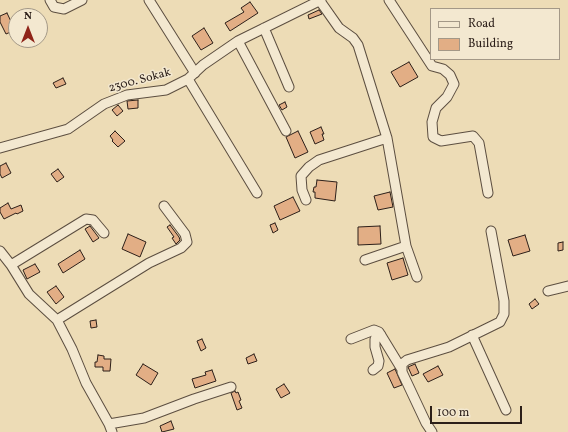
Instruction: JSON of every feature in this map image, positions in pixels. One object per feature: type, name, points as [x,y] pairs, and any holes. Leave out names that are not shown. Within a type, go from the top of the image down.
[{"type":"street","points":[[50,0],[54,7],[64,9],[82,0]]},
{"type":"street","points":[[149,0],[257,193]]},
{"type":"street","points":[[321,0],[339,28],[353,38],[358,45],[386,138],[406,246],[417,277]]},
{"type":"street","name":"2300. Sokak","points":[[0,148],[68,129],[104,104],[127,94],[166,90],[192,76],[203,65],[238,41],[321,0]]},
{"type":"street","points":[[389,0],[432,66],[443,69],[450,75],[454,84],[447,97],[436,108],[432,122],[433,137],[441,141],[473,136],[478,144],[488,193]]},
{"type":"street","points":[[264,28],[289,88]]},
{"type":"street","points":[[238,41],[286,131]]},
{"type":"street","points":[[306,200],[302,190],[301,176],[309,167],[319,160],[386,138]]},
{"type":"street","points":[[57,320],[149,263],[181,248],[187,242],[186,234],[164,206]]},
{"type":"street","points":[[11,265],[86,219],[93,220],[104,233]]},
{"type":"street","points":[[401,368],[403,362],[450,347],[500,322],[504,314],[504,301],[491,231]]},
{"type":"street","points":[[366,260],[406,246]]},
{"type":"street","points":[[0,251],[11,265],[29,294],[57,320],[72,349],[86,383],[110,428],[144,418],[231,387]]},
{"type":"street","points":[[548,291],[568,286]]},
{"type":"street","points":[[351,339],[374,330],[379,332],[401,368],[426,423],[432,432]]},
{"type":"street","points":[[373,370],[378,366],[379,361],[375,348],[376,339],[381,335]]},
{"type":"street","points":[[472,335],[506,410]]},
{"type":"building","points":[[250,2],[258,13],[230,31],[225,23],[244,12],[241,8]]},
{"type":"building","points":[[319,10],[322,14],[309,19],[308,15]]},
{"type":"building","points":[[7,13],[8,15],[8,33],[6,34],[0,22],[0,16]]},
{"type":"building","points":[[204,28],[213,43],[201,50],[192,36]]},
{"type":"building","points":[[409,62],[418,77],[400,87],[391,72]]},
{"type":"building","points":[[63,78],[66,84],[56,88],[53,83]]},
{"type":"building","points":[[138,100],[138,108],[128,109],[127,101]]},
{"type":"building","points":[[285,102],[287,107],[282,110],[279,105]]},
{"type":"building","points":[[118,105],[123,111],[117,116],[112,110]]},
{"type":"building","points":[[321,127],[324,134],[322,134],[324,140],[315,144],[310,132]]},
{"type":"building","points":[[115,131],[125,141],[118,147],[112,141],[113,140],[110,136]]},
{"type":"building","points":[[298,131],[308,152],[295,158],[286,137]]},
{"type":"building","points":[[6,163],[11,173],[2,178],[0,174],[0,166]]},
{"type":"building","points":[[58,169],[64,177],[57,182],[51,174]]},
{"type":"building","points":[[317,180],[337,182],[335,201],[315,198],[315,192],[313,192],[314,187],[316,187]]},
{"type":"building","points":[[390,192],[393,207],[378,210],[374,196]]},
{"type":"building","points":[[293,197],[300,211],[280,220],[274,206]]},
{"type":"building","points":[[8,203],[11,209],[21,205],[23,211],[4,219],[0,212],[0,208]]},
{"type":"building","points":[[275,223],[278,230],[273,233],[270,225]]},
{"type":"building","points":[[170,225],[180,240],[176,244],[172,238],[174,237],[167,227]]},
{"type":"building","points":[[90,226],[99,238],[93,242],[85,229]]},
{"type":"building","points":[[380,226],[381,244],[358,245],[358,227]]},
{"type":"building","points":[[128,234],[146,242],[140,257],[122,249]]},
{"type":"building","points":[[525,235],[530,251],[513,256],[508,240]]},
{"type":"building","points":[[563,242],[563,250],[558,251],[558,243]]},
{"type":"building","points":[[80,250],[85,259],[63,273],[58,264]]},
{"type":"building","points":[[403,258],[408,275],[392,280],[387,263]]},
{"type":"building","points":[[35,264],[40,272],[27,279],[23,270]]},
{"type":"building","points":[[56,286],[64,297],[56,304],[47,292]]},
{"type":"building","points":[[535,299],[539,304],[532,309],[529,304]]},
{"type":"building","points":[[96,320],[97,327],[91,328],[90,321]]},
{"type":"building","points":[[202,339],[206,348],[201,351],[197,341]]},
{"type":"building","points":[[254,354],[257,361],[248,364],[246,358]]},
{"type":"building","points":[[98,355],[104,356],[104,359],[111,359],[110,371],[103,371],[103,367],[95,367],[95,362],[97,362]]},
{"type":"building","points":[[143,364],[158,373],[151,385],[136,375]]},
{"type":"building","points":[[415,364],[419,373],[412,376],[408,367]]},
{"type":"building","points":[[438,366],[443,375],[428,382],[423,374]]},
{"type":"building","points":[[395,369],[402,385],[394,388],[387,373]]},
{"type":"building","points":[[212,370],[216,381],[195,388],[192,379],[206,375],[205,372]]},
{"type":"building","points":[[284,384],[290,393],[281,398],[276,389]]},
{"type":"building","points":[[235,391],[236,393],[238,392],[241,400],[239,401],[242,408],[237,410],[231,393]]},
{"type":"building","points":[[171,421],[174,429],[162,432],[160,426]]}]
